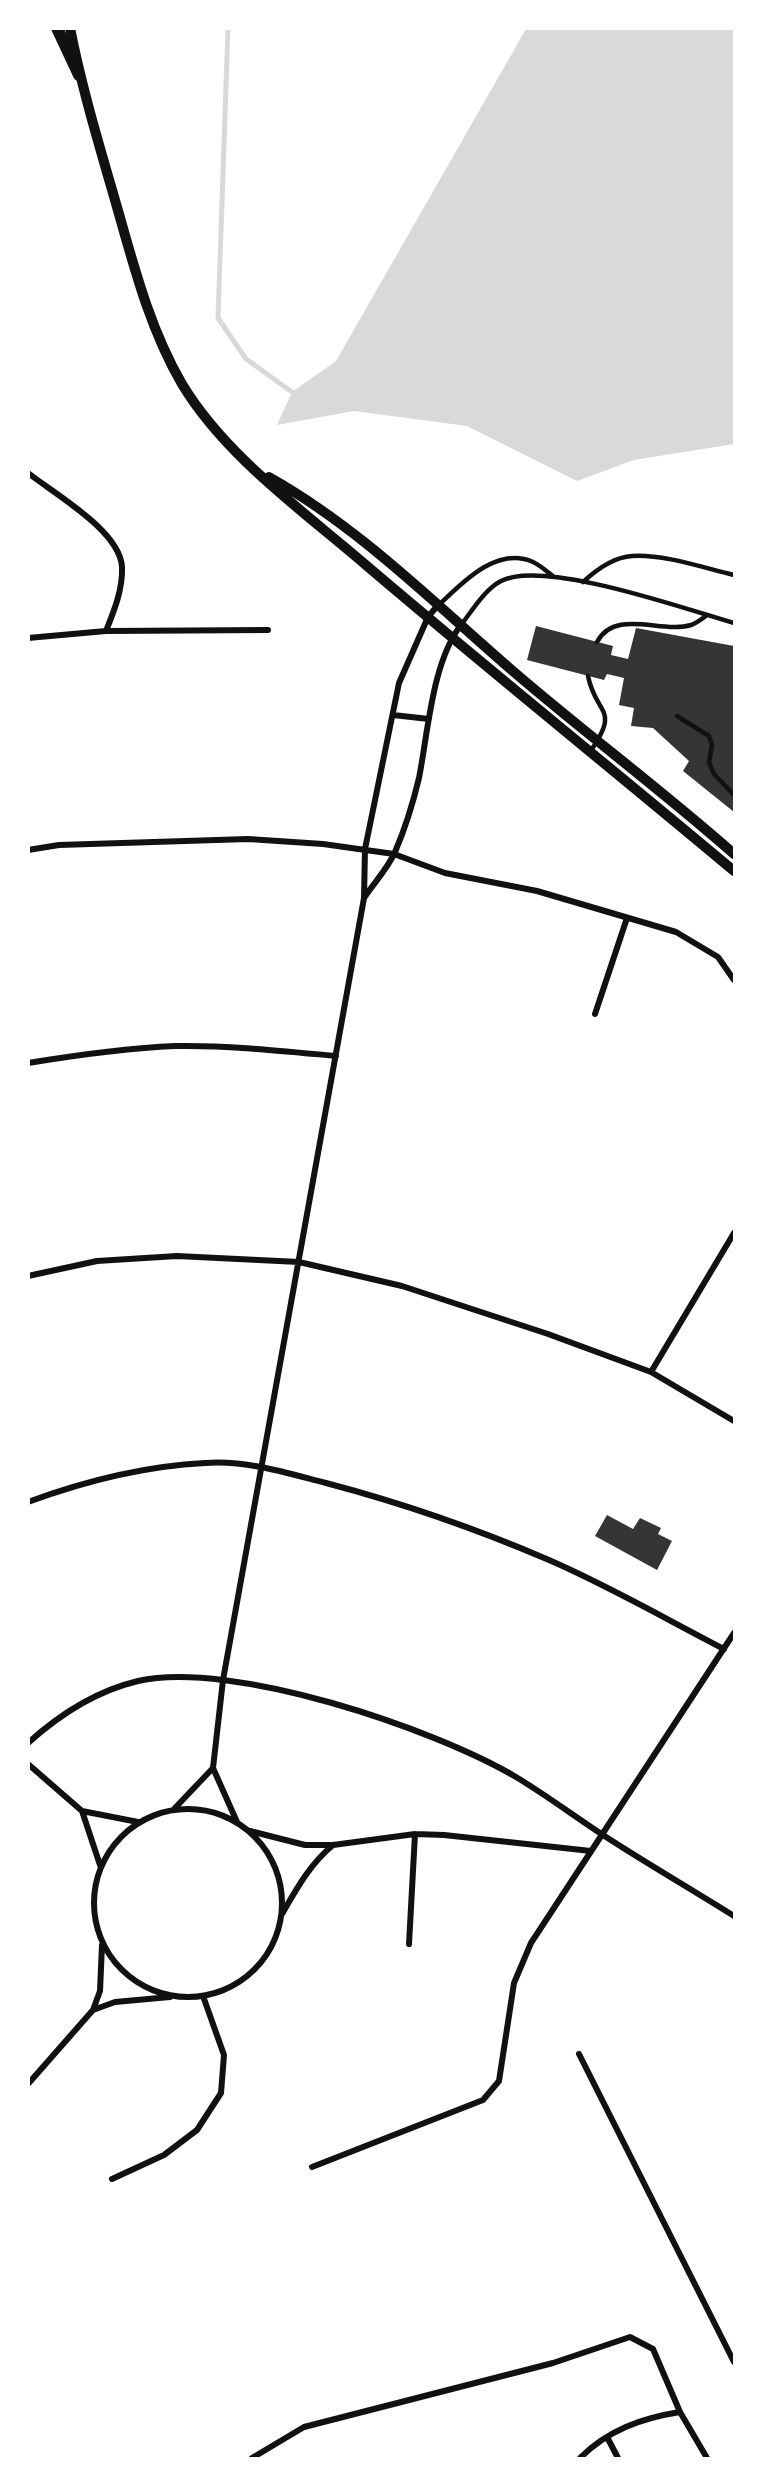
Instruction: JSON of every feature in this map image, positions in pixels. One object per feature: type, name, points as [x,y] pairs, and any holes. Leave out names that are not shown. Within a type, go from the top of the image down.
[{"type":"main road","points":[[57,28],[79,75]]},
{"type":"street","points":[[69,28],[79,75],[150,316],[168,358],[198,408],[231,447],[288,500],[735,871]]},
{"type":"street","points":[[258,471],[294,491],[335,519],[534,689],[599,739],[735,854]]},
{"type":"street","points":[[28,473],[102,530],[114,546],[122,565],[120,587],[106,631]]},
{"type":"street","points":[[237,1822],[213,1768],[224,1680],[364,898],[365,849],[399,683],[428,617],[438,605]]},
{"type":"street","points":[[364,898],[394,854],[418,778],[429,719],[452,637],[461,625]]},
{"type":"street","points":[[28,638],[106,631],[268,630]]},
{"type":"street","points":[[393,715],[429,719]]},
{"type":"street","points":[[28,850],[59,845],[248,839],[365,849],[394,854],[445,873],[537,891],[676,932],[718,957],[735,980]]},
{"type":"street","points":[[595,1014],[627,918]]},
{"type":"street","points":[[28,1063],[88,1053],[176,1046],[336,1056]]},
{"type":"street","points":[[651,1372],[735,1233]]},
{"type":"street","points":[[28,1276],[97,1261],[177,1256],[299,1262],[413,1289],[525,1326],[651,1372],[735,1421]]},
{"type":"street","points":[[28,1502],[72,1486],[144,1471],[207,1462],[261,1466],[369,1495],[486,1534],[551,1561],[724,1649]]},
{"type":"street","points":[[312,2167],[483,2100],[492,2092],[499,2081],[514,1983],[531,1943],[735,1633]]},
{"type":"street","points":[[28,1743],[71,1710],[101,1693],[139,1681],[182,1676],[224,1680],[287,1692],[352,1710],[472,1754],[515,1776],[602,1834],[735,1916]]},
{"type":"street","points":[[28,1764],[82,1811],[138,1822]]},
{"type":"street","points":[[174,1809],[213,1768]]},
{"type":"street","points":[[93,2010],[115,2002],[173,1996],[203,1996],[232,1986],[255,1968],[273,1944],[281,1915],[282,1892],[276,1869],[265,1848],[249,1831],[237,1822],[207,1810],[174,1809],[138,1822],[116,1841],[100,1865],[93,1900],[94,1918],[102,1943],[119,1969],[144,1987],[173,1996]]},
{"type":"street","points":[[82,1811],[100,1865]]},
{"type":"street","points":[[249,1831],[295,1844],[333,1845],[415,1834],[455,1836],[591,1851]]},
{"type":"street","points":[[409,1944],[415,1834]]},
{"type":"street","points":[[281,1915],[306,1874],[318,1858],[333,1845]]},
{"type":"street","points":[[28,2084],[93,2010],[100,1991],[102,1943]]},
{"type":"street","points":[[112,2179],[164,2155],[197,2130],[221,2093],[224,2055],[214,2019],[203,1996]]},
{"type":"street","points":[[579,2054],[735,2362]]},
{"type":"street","points":[[252,2458],[304,2427],[553,2364],[630,2337],[653,2349],[680,2412],[707,2458]]},
{"type":"street","points":[[726,2345],[735,2343]]},
{"type":"street","points":[[580,2458],[607,2436],[645,2418],[680,2412]]},
{"type":"street","points":[[607,2436],[618,2458]]},
{"type":"lane","points":[[583,582],[596,570],[632,556],[680,562],[735,575]]},
{"type":"lane","points":[[438,605],[484,567],[507,558],[532,562],[555,577]]},
{"type":"lane","points":[[461,625],[478,602],[501,582],[527,574],[583,582],[735,622]]},
{"type":"lane","points":[[597,642],[606,632],[620,626],[688,626],[707,615]]},
{"type":"lane","points":[[588,676],[606,719],[599,739],[590,752]]},
{"type":"lane","points":[[677,716],[709,736],[712,745],[709,762],[714,774],[735,795]]},
{"type":"shaded area","points":[[526,29],[734,29],[734,444],[634,460],[577,481],[467,426],[354,411],[277,425],[292,392],[336,361]]},
{"type":"building","points":[[536,626],[613,646],[611,655],[628,659],[636,628],[734,646],[734,812],[683,771],[689,761],[653,728],[631,726],[634,708],[619,705],[624,678],[607,674],[604,680],[527,660]]},
{"type":"building","points":[[607,1515],[633,1529],[640,1518],[661,1528],[658,1534],[672,1541],[657,1570],[595,1536]]},
{"type":"waterway","points":[[228,28],[218,318],[246,359],[292,392]]}]
